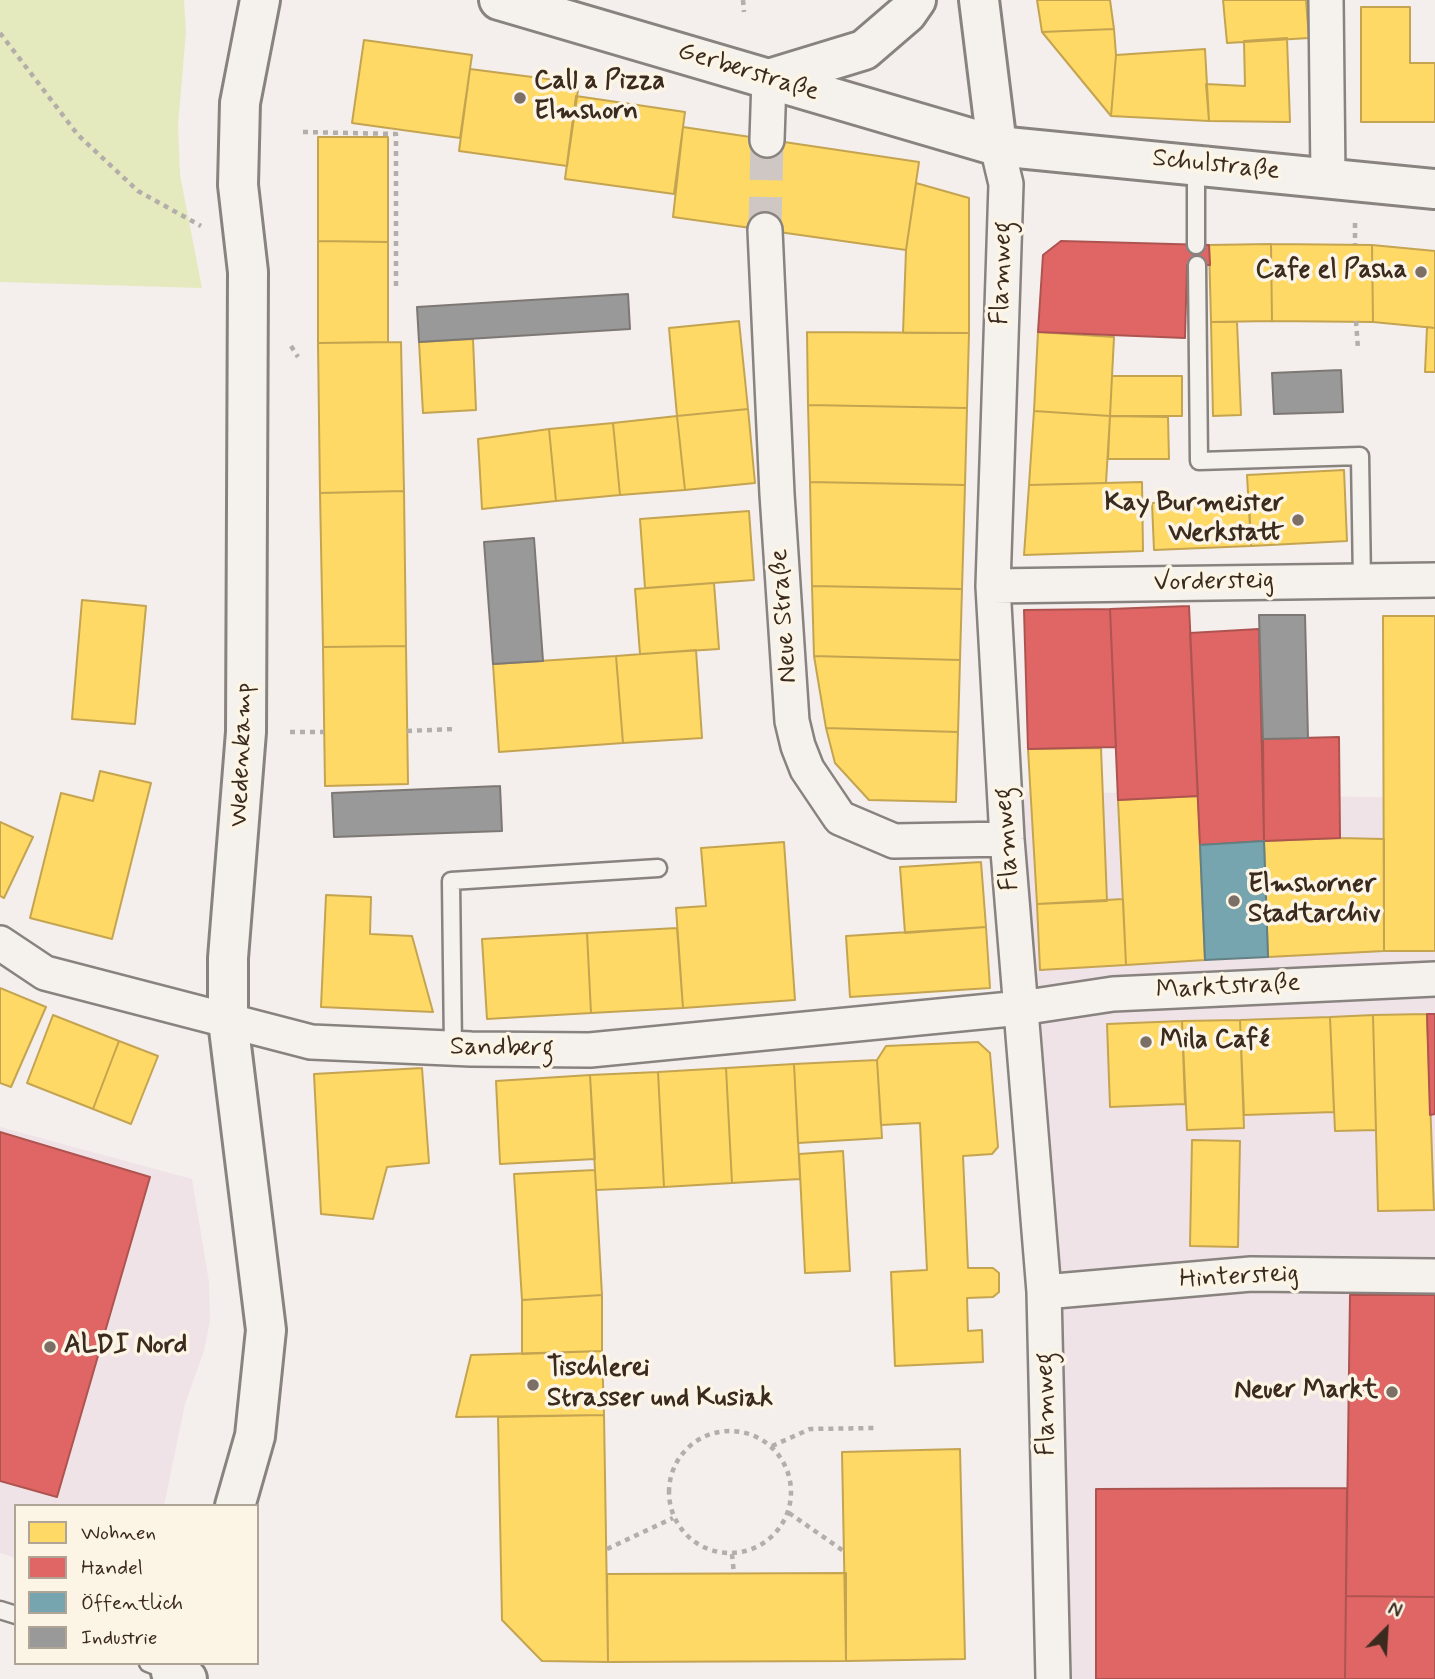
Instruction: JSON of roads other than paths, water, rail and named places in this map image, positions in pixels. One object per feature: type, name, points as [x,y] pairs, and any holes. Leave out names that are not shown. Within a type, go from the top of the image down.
[{"type":"main road","name":"Wedenkamp","points":[[236,1504],[255,1436],[265,1330],[228,1021],[228,958],[246,732],[248,272],[238,185],[240,103],[260,0]]},
{"type":"main road","name":"Gerberstraße","points":[[499,0],[997,146]]},
{"type":"main road","points":[[769,79],[864,50],[907,12],[916,0]]},
{"type":"main road","name":"Flamweg","points":[[979,0],[997,146]]},
{"type":"main road","name":"Schulstraße","points":[[997,146],[1435,189]]},
{"type":"street","points":[[1326,0],[1328,177]]},
{"type":"street","points":[[768,140],[769,79]]},
{"type":"street","name":"Flamweg","points":[[997,146],[1006,184],[993,586],[1007,839],[1044,1292],[1053,1679]]},
{"type":"street","name":"Neue Straße","points":[[765,230],[777,494],[792,721],[797,746],[807,769],[840,818],[894,841],[1007,839]]},
{"type":"street","name":"Vordersteig","points":[[993,586],[1435,580]]},
{"type":"street","name":"Sandberg","points":[[0,943],[45,973],[311,1042],[590,1050],[1021,1008]]},
{"type":"street","name":"Marktstraße","points":[[1021,1008],[1113,994],[1435,979]]},
{"type":"street","name":"Hintersteig","points":[[1044,1292],[1251,1274],[1435,1276]]},
{"type":"lane","points":[[1196,165],[1196,245]]},
{"type":"lane","points":[[1197,265],[1199,461],[1360,456],[1362,581]]},
{"type":"lane","points":[[453,1048],[450,881],[658,868]]},
{"type":"tunnel","points":[[765,230],[767,140]]},
{"type":"place","name":"Call a Pizza Elmshorn","points":[[520,98]]},
{"type":"place","name":"Cafe el Pasha","points":[[1421,272]]},
{"type":"place","name":"Kay Burmeister Werkstatt","points":[[1298,520]]},
{"type":"place","name":"Elmshorner Stadtarchiv","points":[[1234,901]]},
{"type":"place","name":"Mila Café","points":[[1146,1042]]},
{"type":"place","name":"ALDI Nord","points":[[50,1347]]},
{"type":"place","name":"Tischlerei Strasser und Kusiak","points":[[533,1385]]},
{"type":"place","name":"Neuer Markt","points":[[1392,1392]]}]
